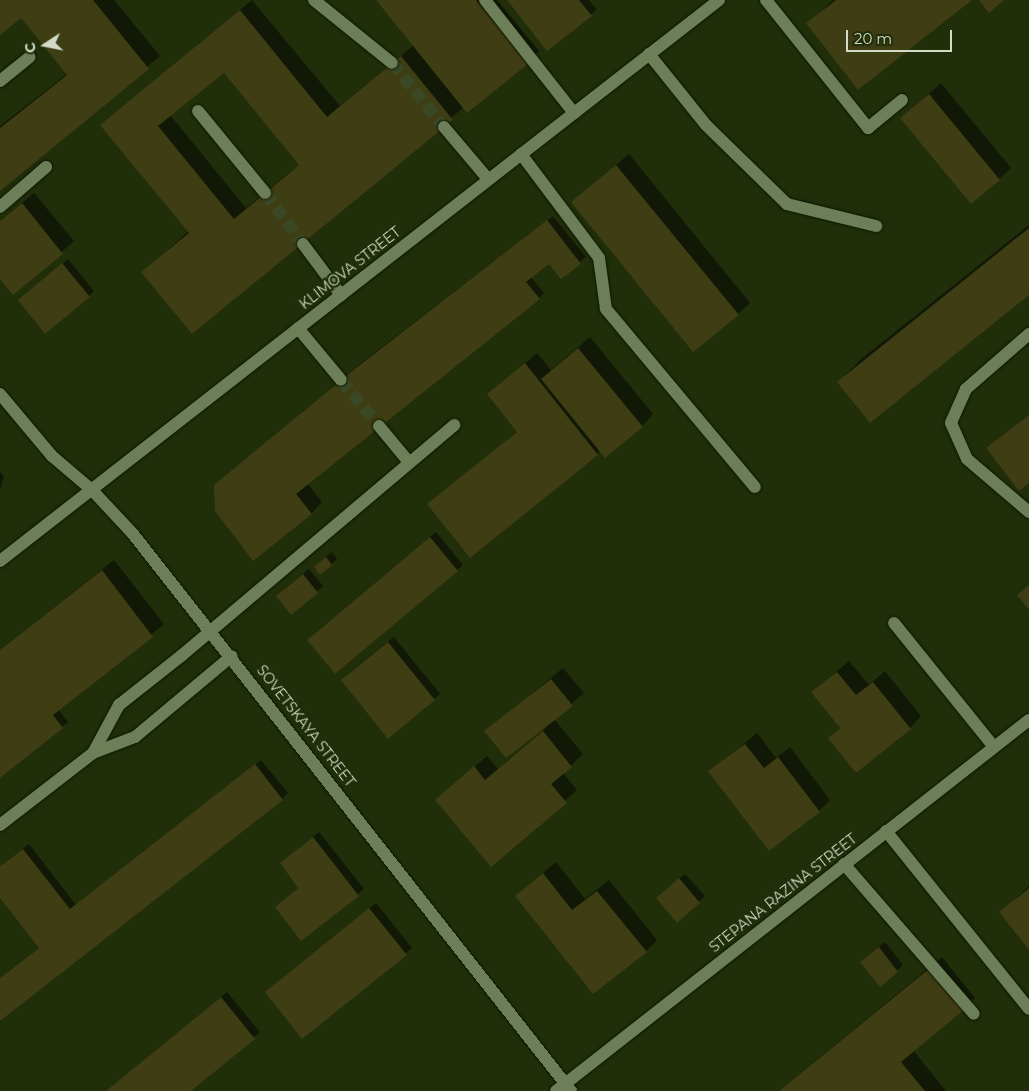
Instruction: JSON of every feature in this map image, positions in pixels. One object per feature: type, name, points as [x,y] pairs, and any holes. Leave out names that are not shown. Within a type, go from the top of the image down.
[{"type":"street","points":[[314,0],[392,63]]},
{"type":"street","points":[[485,0],[574,113]]},
{"type":"street","name":"KLIMOVA STREET","points":[[0,560],[719,0]]},
{"type":"street","points":[[766,0],[868,128],[902,100]]},
{"type":"street","points":[[649,54],[706,125],[787,204],[876,226]]},
{"type":"street","points":[[0,81],[30,56]]},
{"type":"street","points":[[198,111],[265,193]]},
{"type":"street","points":[[444,127],[488,179]]},
{"type":"street","points":[[521,154],[599,258],[606,309],[755,487]]},
{"type":"street","points":[[0,207],[46,167]]},
{"type":"street","points":[[303,244],[341,295]]},
{"type":"street","points":[[298,328],[341,380]]},
{"type":"street","points":[[1029,334],[966,389],[951,423],[967,459],[1029,512]]},
{"type":"street","name":"SOVETSKAYA STREET","points":[[0,394],[52,456],[92,490],[133,534],[232,656],[564,1088]]},
{"type":"street","points":[[93,753],[119,705],[211,630],[408,461],[454,425]]},
{"type":"street","points":[[379,426],[408,461]]},
{"type":"street","points":[[894,623],[994,747]]},
{"type":"street","points":[[0,825],[93,753],[135,737],[232,656]]},
{"type":"street","name":"STEPANA RAZINA STREET","points":[[564,1088],[844,864],[1029,720]]},
{"type":"street","points":[[886,831],[1029,1009]]},
{"type":"street","points":[[844,864],[974,1014]]},
{"type":"building","points":[[0,0],[93,0],[149,69],[0,191],[0,128],[67,75],[21,18],[0,35]]},
{"type":"building","points":[[376,0],[476,0],[528,64],[467,113]]},
{"type":"building","points":[[507,0],[579,0],[592,16],[547,51]]},
{"type":"building","points":[[836,0],[972,0],[858,90],[806,23]]},
{"type":"building","points":[[979,0],[1004,0],[989,13]]},
{"type":"building","points":[[240,10],[327,117],[401,56],[453,120],[192,334],[141,272],[189,233],[100,125]],"holes":[[[224,73],[299,165],[234,219],[158,126]]]},
{"type":"building","points":[[929,94],[1000,180],[971,204],[900,118]]},
{"type":"building","points":[[616,165],[739,315],[693,352],[571,202]]},
{"type":"building","points":[[22,203],[63,254],[13,295],[0,279],[0,221]]},
{"type":"building","points":[[547,220],[581,264],[561,279],[549,264],[526,282],[540,299],[296,494],[312,514],[253,561],[215,511],[214,485],[356,368]]},
{"type":"building","points":[[1029,228],[1029,295],[870,423],[837,382]]},
{"type":"building","points":[[62,263],[90,297],[45,334],[18,300]]},
{"type":"building","points":[[578,348],[643,427],[605,458],[541,379]]},
{"type":"building","points":[[525,363],[598,455],[470,558],[427,504],[517,432],[487,394]]},
{"type":"building","points":[[1029,415],[1029,483],[1019,491],[986,448]]},
{"type":"building","points":[[430,537],[458,571],[335,674],[307,640]]},
{"type":"building","points":[[326,557],[332,565],[320,575],[314,567]]},
{"type":"building","points":[[102,570],[153,637],[53,715],[63,728],[0,778],[0,650]]},
{"type":"building","points":[[303,574],[318,593],[291,615],[276,596]]},
{"type":"building","points":[[1029,585],[1029,610],[1017,595]]},
{"type":"building","points":[[388,642],[435,700],[388,739],[341,680]]},
{"type":"building","points":[[837,672],[856,695],[873,682],[911,729],[856,773],[828,738],[840,728],[811,692]]},
{"type":"building","points":[[551,679],[573,706],[506,758],[484,731]]},
{"type":"building","points":[[543,731],[572,767],[551,784],[567,803],[491,867],[435,800],[474,766],[485,780]]},
{"type":"building","points":[[745,744],[764,768],[778,757],[820,812],[769,851],[708,771]]},
{"type":"building","points":[[255,764],[283,800],[0,1021],[0,978],[39,948],[0,898],[0,866],[23,849],[70,909]]},
{"type":"building","points":[[313,837],[359,896],[301,941],[275,907],[298,888],[280,863]]},
{"type":"building","points":[[543,873],[572,910],[597,891],[647,952],[593,994],[515,896]]},
{"type":"building","points":[[679,878],[700,903],[677,923],[656,898]]},
{"type":"building","points":[[1029,888],[1029,950],[999,912]]},
{"type":"building","points":[[369,908],[407,955],[302,1039],[265,992]]},
{"type":"building","points":[[879,947],[898,972],[880,987],[860,962]]},
{"type":"building","points":[[930,968],[964,1010],[901,1062],[925,1091],[779,1091]]},
{"type":"building","points":[[221,997],[255,1039],[191,1091],[106,1091]]},
{"type":"tunnel","points":[[392,63],[444,127]]},
{"type":"tunnel","points":[[265,193],[303,244]]},
{"type":"tunnel","points":[[341,380],[379,426]]}]
